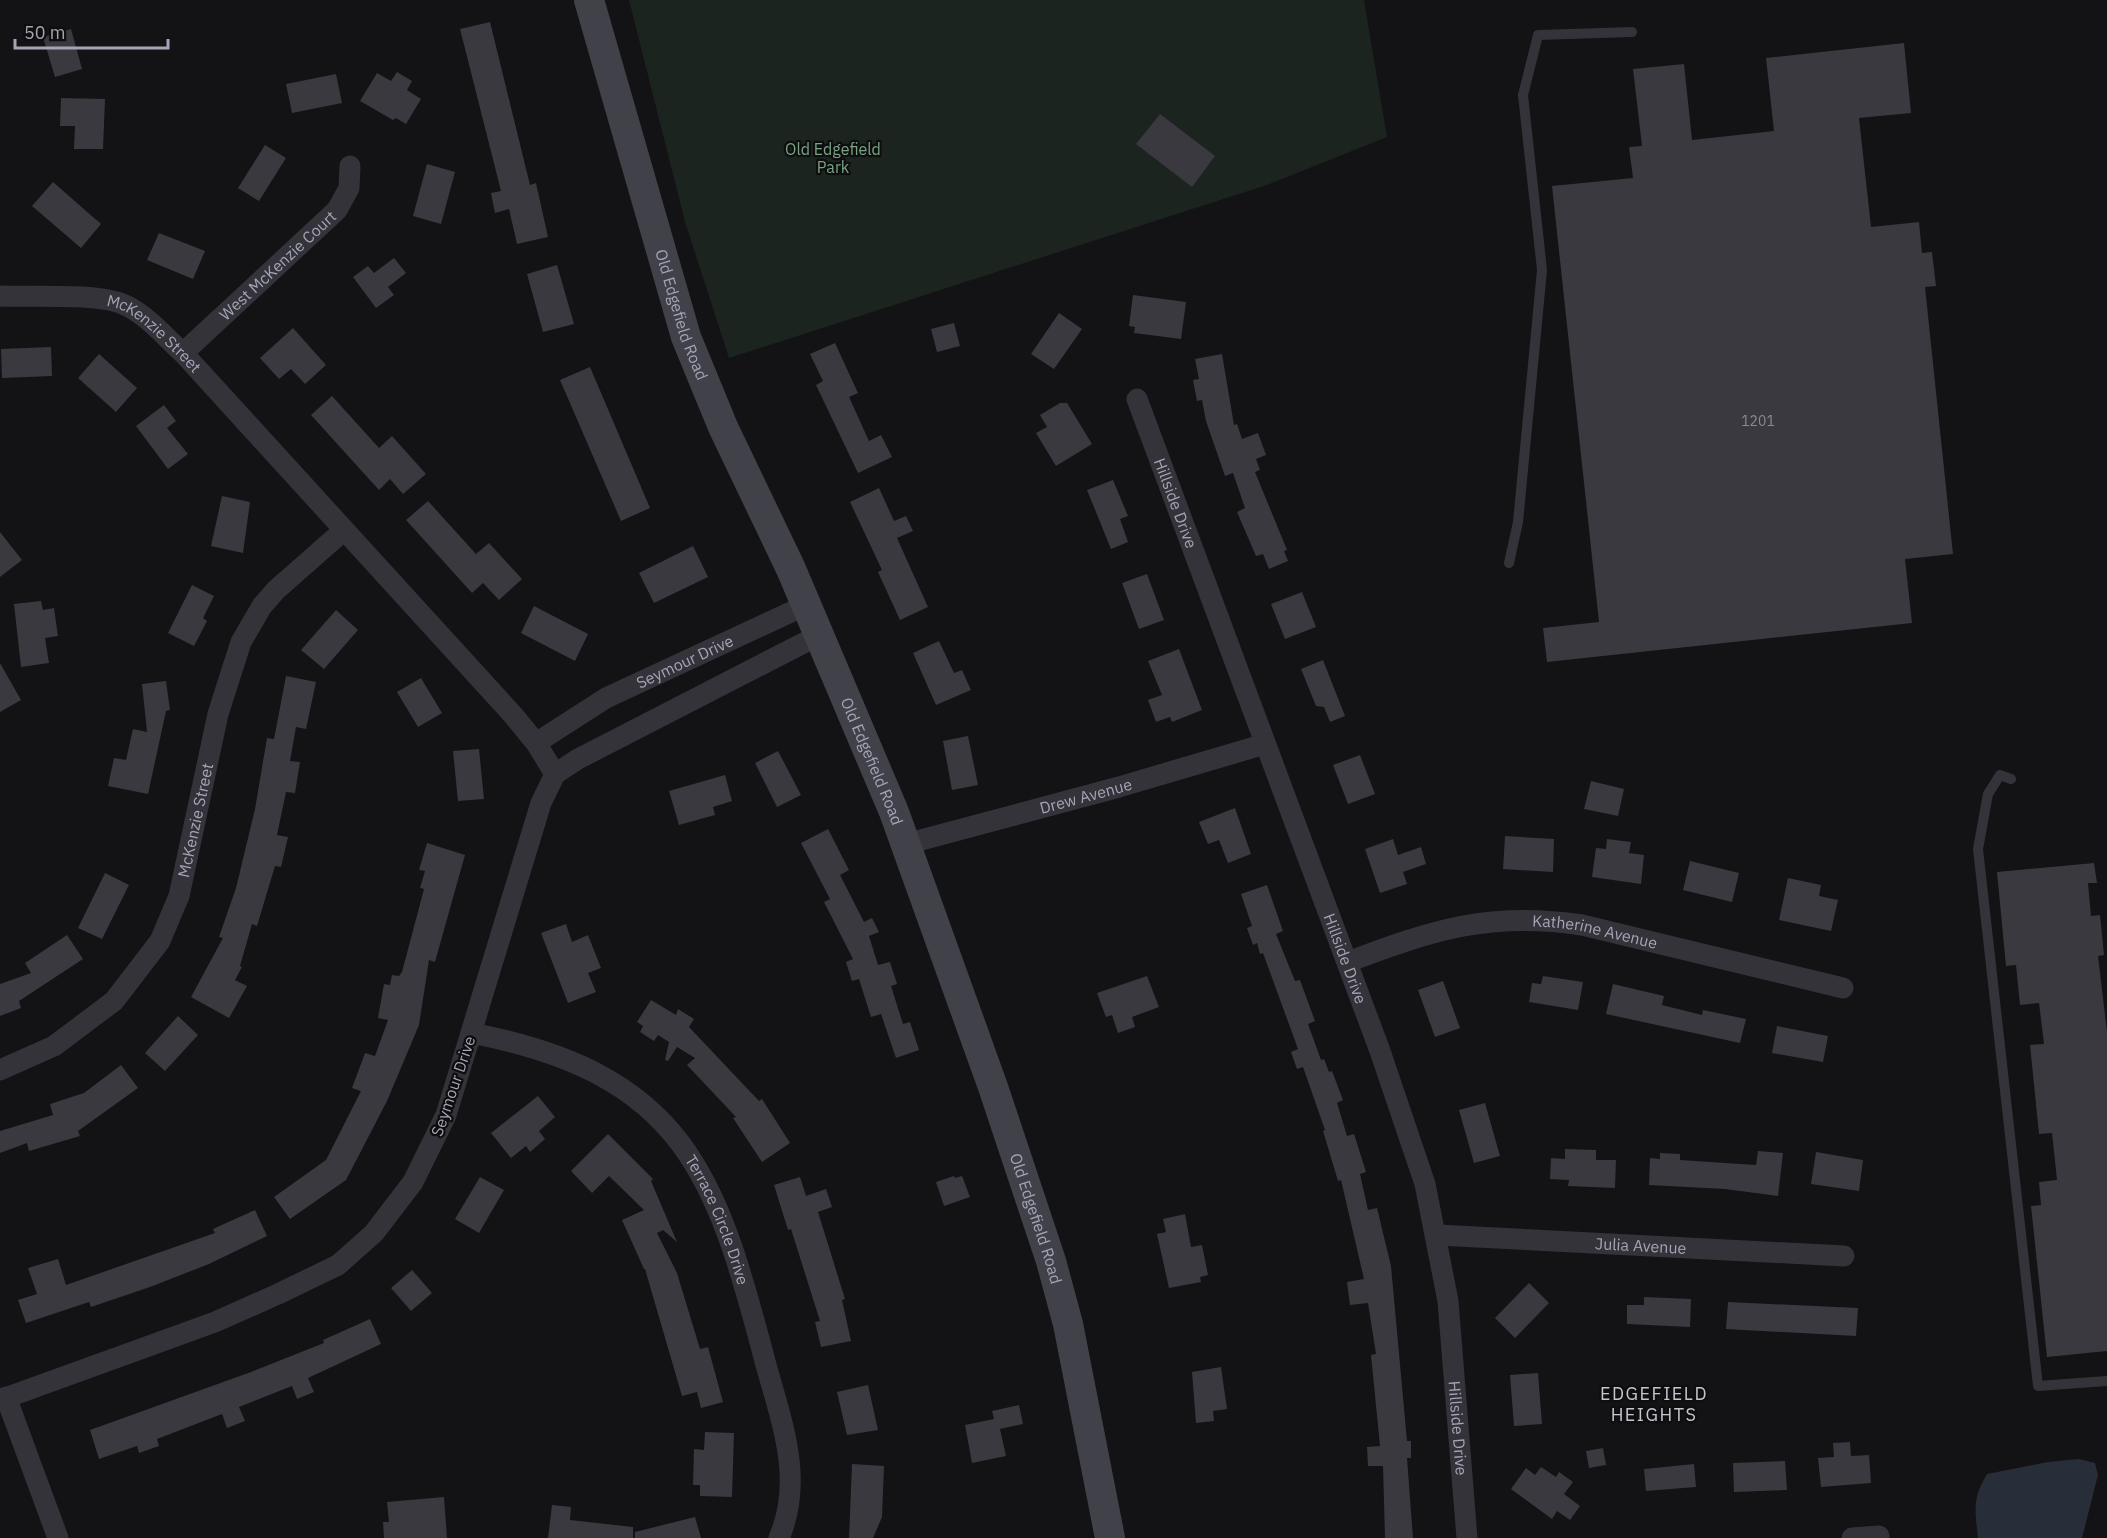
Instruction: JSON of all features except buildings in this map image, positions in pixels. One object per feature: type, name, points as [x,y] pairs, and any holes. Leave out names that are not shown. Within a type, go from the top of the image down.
[{"type":"street","name":"Old Edgefield Road","points":[[589,0],[686,337],[707,392],[806,604],[906,844],[1051,1262],[1068,1324],[1110,1538]]},
{"type":"street","name":"West McKenzie Court","points":[[183,353],[337,210],[349,188],[350,166]]},
{"type":"street","name":"McKenzie Street","points":[[0,296],[113,301],[138,314],[183,353],[536,743]]},
{"type":"street","name":"Hillside Drive","points":[[1137,399],[1348,962],[1425,1184],[1437,1235],[1454,1354],[1467,1538]]},
{"type":"street","name":"McKenzie Street","points":[[0,1070],[54,1046],[114,1001],[160,941],[179,897],[218,714],[241,642],[256,615],[276,590],[344,531]]},
{"type":"street","name":"Seymour Drive","points":[[536,743],[606,698],[806,604]]},
{"type":"street","points":[[536,743],[555,774],[578,759],[819,635]]},
{"type":"street","name":"Drew Avenue","points":[[906,844],[1119,787],[1265,744]]},
{"type":"street","name":"Seymour Drive","points":[[3,1399],[215,1322],[288,1289],[351,1256],[394,1209],[432,1148],[458,1081],[541,803],[555,774]]},
{"type":"street","name":"Katherine Avenue","points":[[1348,962],[1415,936],[1447,928],[1479,922],[1542,920],[1582,925],[1843,988]]},
{"type":"street","name":"Terrace Circle Drive","points":[[471,1034],[536,1047],[564,1057],[618,1085],[667,1126],[699,1169],[725,1228],[756,1326],[789,1452],[791,1488],[789,1509],[779,1538]]},
{"type":"street","name":"Julia Avenue","points":[[1437,1235],[1844,1256]]},
{"type":"street","points":[[3,1399],[58,1538]]},
{"type":"street","points":[[1852,1538],[1879,1536]]},
{"type":"lane","points":[[1509,563],[1518,522],[1542,270],[1523,95],[1538,35],[1632,33]]},
{"type":"lane","points":[[2011,779],[2000,776],[1988,794],[1978,849],[2038,1386],[2107,1381]]},
{"type":"green space","name":"Old Edgefield Park","points":[[629,0],[1364,0],[1387,137],[1267,185],[729,358],[685,222]]},
{"type":"shaded area","points":[[2079,1459],[2095,1463],[2098,1475],[2082,1538],[1978,1538],[1976,1505],[1979,1491],[1987,1474],[2048,1462]]},
{"type":"district","name":"EDGEFIELD HEIGHTS","points":[[1654,1404]]}]
